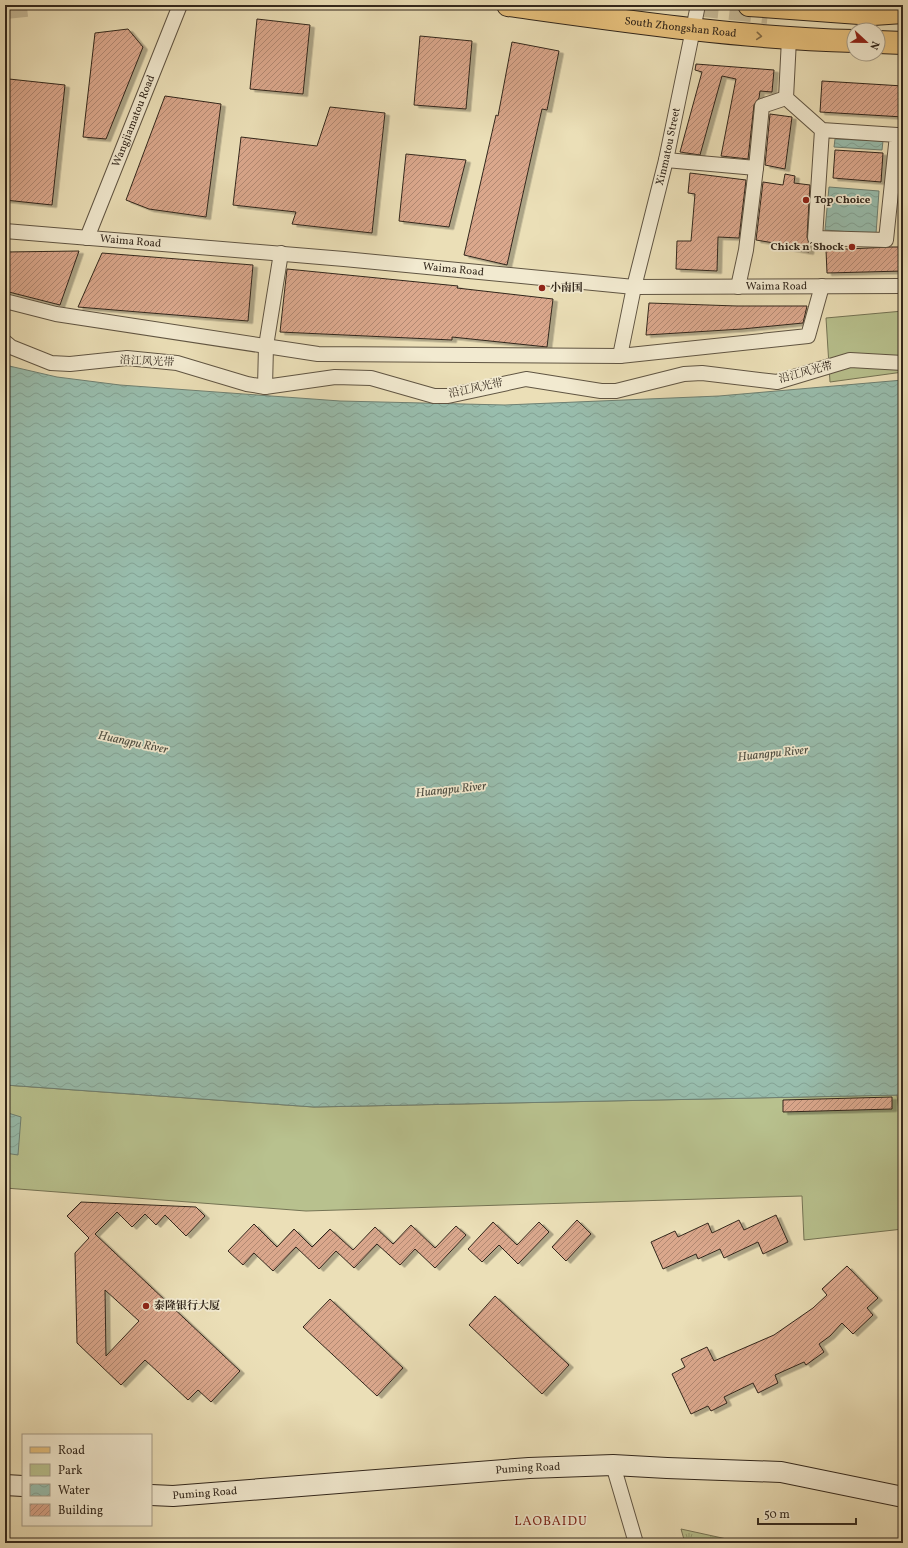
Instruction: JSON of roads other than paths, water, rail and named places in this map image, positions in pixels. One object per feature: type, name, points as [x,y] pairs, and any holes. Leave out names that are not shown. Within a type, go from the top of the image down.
[{"type":"main road","name":"South Zhongshan Road","points":[[508,5],[692,30],[846,42]]},
{"type":"main road","points":[[749,5],[858,13],[903,12]]},
{"type":"main road","points":[[886,42],[903,43]]},
{"type":"main road","name":"Puming Road","points":[[152,1495],[172,1496],[529,1468],[614,1464],[781,1472],[903,1497]]},
{"type":"main road","points":[[5,1485],[22,1486]]},
{"type":"street","name":"Wangjiamatou Road","points":[[87,238],[180,5]]},
{"type":"street","name":"Xinmatou Street","points":[[620,356],[634,287],[666,160],[698,5]]},
{"type":"street","points":[[786,98],[789,38]]},
{"type":"street","points":[[786,98],[822,130],[897,135],[886,240],[815,238],[822,130]]},
{"type":"street","points":[[738,287],[746,250],[762,106],[786,98]]},
{"type":"street","points":[[666,160],[756,168]]},
{"type":"street","name":"Waima Road","points":[[5,231],[281,253],[634,287],[903,286]]},
{"type":"street","points":[[265,387],[266,346],[281,253]]},
{"type":"street","points":[[5,301],[56,314],[318,354],[620,356],[808,336],[822,286]]},
{"type":"street","name":"沿江风光带","points":[[5,342],[11,347],[51,363],[70,364],[127,358],[177,363],[247,384],[265,387],[335,377],[372,378],[434,396],[448,396],[526,379],[601,391],[616,391],[684,374],[702,373],[777,382],[850,360],[903,363]]},
{"type":"street","points":[[614,1464],[636,1543]]},
{"type":"water","points":[[835,139],[883,141],[882,150],[834,147]]},
{"type":"water","points":[[829,187],[879,191],[876,234],[825,230]]},
{"type":"water","name":"Huangpu River","points":[[5,365],[57,377],[120,385],[340,401],[505,405],[719,396],[903,380],[903,1095],[314,1107],[5,1085]]},
{"type":"water","points":[[5,1112],[21,1117],[18,1155],[5,1153]]},
{"type":"tunnel","points":[[5,8],[34,5]]},
{"type":"tunnel","points":[[697,5],[768,13]]},
{"type":"place","name":"Top Choice","points":[[806,200]]},
{"type":"place","name":"Chick n´Shock","points":[[852,247]]},
{"type":"place","name":"小南国","points":[[542,288]]},
{"type":"place","name":"泰隆银行大厦","points":[[146,1306]]},
{"type":"district","name":"LAOBAIDU","points":[[551,1522]]}]
